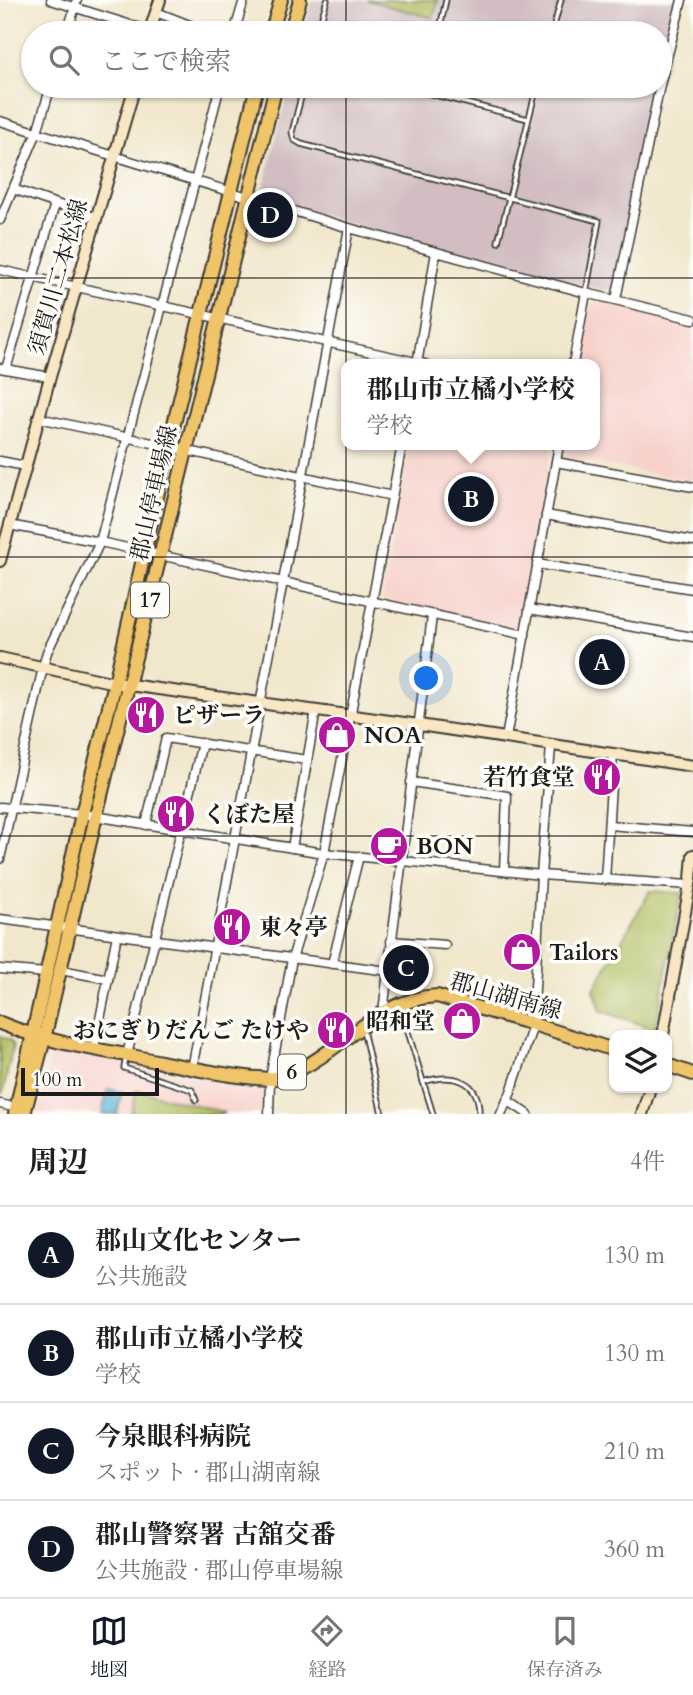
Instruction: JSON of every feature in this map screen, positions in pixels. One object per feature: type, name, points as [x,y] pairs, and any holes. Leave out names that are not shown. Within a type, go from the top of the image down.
[{"type":"main road","points":[[275,21],[281,0]]},
{"type":"main road","points":[[294,21],[300,0]]},
{"type":"main road","name":"郡山停車場線","points":[[19,1112],[38,1037],[61,970],[63,927],[82,814],[254,98]]},
{"type":"main road","name":"郡山停車場線","points":[[38,1037],[46,973],[63,927],[96,816],[273,98]]},
{"type":"main road","name":"郡山湖南線","points":[[0,1023],[38,1037],[94,1049],[192,1069],[270,1079],[281,1077],[311,1062],[362,1025],[399,1004],[437,996],[609,1048]]},
{"type":"main road","points":[[672,1067],[693,1074]]},
{"type":"street","points":[[51,0],[76,4],[121,21]]},
{"type":"street","points":[[153,21],[160,0]]},
{"type":"street","points":[[238,21],[244,0]]},
{"type":"street","points":[[672,36],[681,0]]},
{"type":"street","points":[[71,21],[76,4]]},
{"type":"street","points":[[156,12],[180,21]]},
{"type":"street","points":[[0,220],[37,132],[47,98]]},
{"type":"street","name":"須賀川二本松線","points":[[0,561],[5,531],[132,98]]},
{"type":"street","points":[[0,859],[47,652],[100,542],[217,98]]},
{"type":"street","points":[[616,299],[657,98]]},
{"type":"street","points":[[0,121],[349,228],[586,293],[693,319]]},
{"type":"street","points":[[13,189],[97,218]]},
{"type":"street","points":[[50,377],[3,369],[55,204]]},
{"type":"street","points":[[192,1069],[349,228]]},
{"type":"street","points":[[420,359],[436,252]]},
{"type":"street","points":[[0,270],[77,285],[399,359]]},
{"type":"street","points":[[574,359],[586,293]]},
{"type":"street","points":[[39,418],[393,496]]},
{"type":"street","points":[[269,1114],[270,1079],[292,959],[324,853],[401,450]]},
{"type":"street","points":[[506,738],[558,450]]},
{"type":"street","points":[[0,461],[25,466]]},
{"type":"street","points":[[556,463],[693,487]]},
{"type":"street","points":[[546,515],[693,541]]},
{"type":"street","points":[[5,531],[100,542],[525,635]]},
{"type":"street","points":[[537,564],[693,589]]},
{"type":"street","points":[[529,609],[693,638]]},
{"type":"street","points":[[383,1012],[432,616]]},
{"type":"street","points":[[0,658],[115,683],[693,766]]},
{"type":"street","points":[[292,848],[316,710]]},
{"type":"street","points":[[146,825],[166,738],[307,760]]},
{"type":"street","points":[[127,1055],[202,743]]},
{"type":"street","points":[[501,1114],[533,1025],[551,746]]},
{"type":"street","points":[[605,880],[613,754]]},
{"type":"street","points":[[411,782],[507,796],[504,871]]},
{"type":"street","points":[[0,807],[37,808],[82,814],[324,853],[605,880],[691,881]]},
{"type":"street","points":[[609,825],[693,832]]},
{"type":"street","points":[[664,1030],[688,925],[693,855]]},
{"type":"street","points":[[332,964],[359,856]]},
{"type":"street","points":[[0,919],[387,971]]},
{"type":"street","points":[[94,1049],[117,935]]},
{"type":"street","points":[[391,941],[445,945]]},
{"type":"street","points":[[0,969],[46,973]]},
{"type":"street","points":[[61,970],[108,979]]},
{"type":"street","points":[[642,1114],[648,1093]]},
{"type":"street","points":[[507,1100],[528,1114]]},
{"type":"street","points":[[0,1104],[19,1112]]},
{"type":"lane","points":[[321,21],[327,0]]},
{"type":"lane","points":[[441,21],[446,0]]},
{"type":"lane","points":[[555,21],[561,0]]},
{"type":"lane","points":[[301,98],[292,132],[294,140],[322,150],[599,221],[586,293]]},
{"type":"lane","points":[[447,98],[528,119]]},
{"type":"lane","points":[[498,242],[534,98]]},
{"type":"lane","points":[[399,1004],[433,1114]]},
{"type":"lane","points":[[362,1025],[383,1114]]},
{"type":"lane","points":[[127,1055],[124,1068],[192,1090],[196,1100]]},
{"type":"lane","points":[[423,1082],[449,1076],[466,1083],[477,1096],[479,1114]]},
{"type":"shaded area","points":[[312,0],[677,0],[672,21],[306,21]]},
{"type":"shaded area","points":[[286,98],[652,98],[615,285],[608,291],[377,232],[261,196]]},
{"type":"shaded area","points":[[598,301],[693,325],[693,481],[567,458],[564,453],[564,450],[600,450],[600,359],[581,359],[591,306]]},
{"type":"shaded area","points":[[408,450],[551,450],[520,629],[382,599]]},
{"type":"shaded area","points":[[52,1052],[80,1054],[190,1076],[266,1087],[265,1114],[38,1114]]},
{"type":"green space","points":[[367,0],[438,0],[433,18]]},
{"type":"green space","points":[[650,891],[682,893],[655,1029],[601,1011],[594,989]]},
{"type":"green space","points":[[0,1036],[10,1040],[13,1046],[3,1092],[0,1094]]},
{"type":"green space","points":[[137,1090],[223,1112],[223,1114],[131,1114]]},
{"type":"water","points":[[108,1089],[122,1092],[117,1114],[102,1114]]},
{"type":"place","name":"郡山警察署 古舘交番","points":[[270,215]]},
{"type":"place","name":"郡山市立橘小学校","points":[[471,499]]},
{"type":"place","name":"郡山文化センター","points":[[602,662]]},
{"type":"place","name":"ピザーラ","points":[[146,715]]},
{"type":"place","name":"NOA","points":[[337,735]]},
{"type":"place","name":"若竹食堂","points":[[602,777]]},
{"type":"place","name":"くぼた屋","points":[[176,814]]},
{"type":"place","name":"BON","points":[[389,846]]},
{"type":"place","name":"東々亭","points":[[232,927]]},
{"type":"place","name":"Tailors","points":[[522,952]]},
{"type":"place","name":"今泉眼科病院","points":[[406,968]]},
{"type":"place","name":"昭和堂","points":[[462,1021]]},
{"type":"place","name":"おにぎりだんご たけや","points":[[336,1030]]}]
